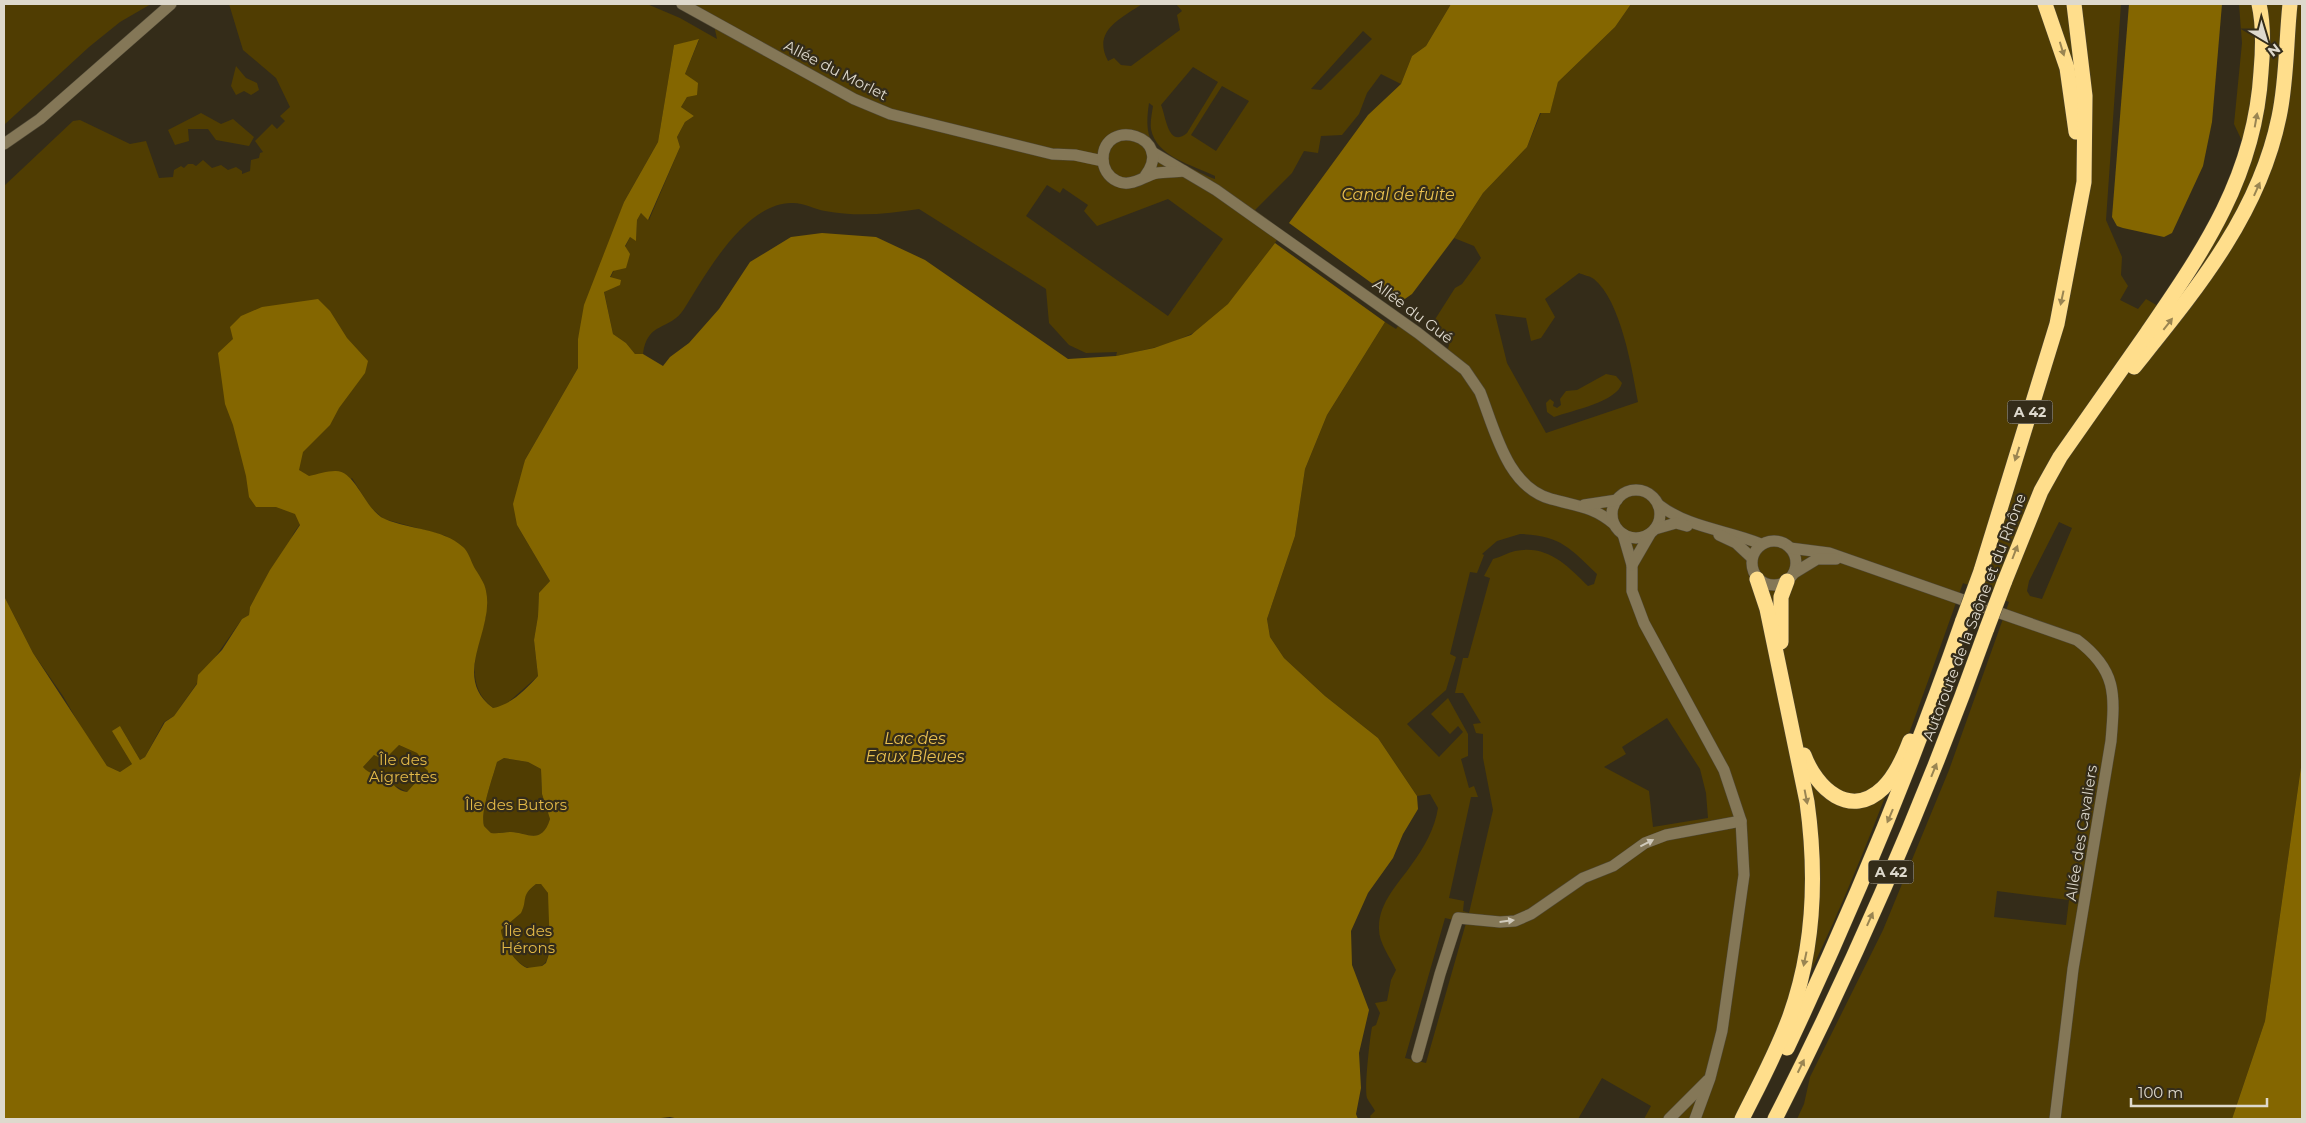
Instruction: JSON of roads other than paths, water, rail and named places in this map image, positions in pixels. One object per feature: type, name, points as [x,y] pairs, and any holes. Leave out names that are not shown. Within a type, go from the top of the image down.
[{"type":"highway","points":[[2045,4],[2063,51],[2075,108],[2078,149],[2072,251]]},
{"type":"highway","name":"Autoroute de la Saône et du Rhône","points":[[1752,1119],[1837,943],[1934,705],[1981,571],[2056,324],[2072,251],[2084,182],[2086,144],[2084,70],[2074,4]]},
{"type":"highway","name":"Autoroute de la Saône et du Rhône","points":[[1775,1119],[1858,947],[1913,822],[2028,520],[2060,457],[2197,261],[2223,214],[2244,166],[2258,105],[2262,54],[2259,4]]},
{"type":"highway","points":[[2028,520],[2071,454],[2218,257],[2247,209],[2262,177],[2279,117],[2287,58],[2290,4]]},
{"type":"highway","points":[[1791,577],[1781,597],[1782,651],[1804,756],[1810,771],[1823,788],[1839,798],[1853,800],[1871,796],[1882,789],[1890,780],[1918,720],[1934,705]]},
{"type":"highway","points":[[1742,1119],[1774,1056],[1790,1016],[1809,941],[1814,889],[1811,832],[1807,802],[1767,609],[1757,579]]},
{"type":"street","points":[[4,144],[12,141],[40,119],[171,4]]},
{"type":"street","name":"Allée du Morlet","points":[[682,4],[854,99],[890,114],[1052,154],[1075,155],[1103,161]]},
{"type":"street","points":[[1145,176],[1152,165],[1152,152],[1144,140],[1128,134],[1118,136],[1106,147],[1103,161],[1107,172],[1117,181],[1135,182],[1145,176],[1184,171]]},
{"type":"street","name":"Allée du Morlet","points":[[1075,155],[1106,147]]},
{"type":"street","name":"Allée du Gué","points":[[1152,152],[1197,177],[1272,228],[1418,333],[1459,365],[1473,380],[1480,392],[1512,468],[1521,482],[1534,492],[1550,499],[1581,505],[1614,524]]},
{"type":"street","points":[[1695,1119],[1710,1078],[1722,1031],[1744,875],[1741,821],[1724,770],[1644,623],[1632,591],[1632,564],[1623,534],[1614,524],[1612,512],[1616,500],[1624,494],[1636,490],[1651,495],[1659,505],[1681,520],[1738,534],[1761,544],[1778,541],[1790,548],[1796,560],[1791,577]]},
{"type":"street","name":"Allée du Gué","points":[[1581,505],[1616,500]]},
{"type":"street","points":[[1632,564],[1660,518],[1659,505]]},
{"type":"street","points":[[1623,534],[1636,538],[1676,523],[1723,536],[1736,543],[1752,558]]},
{"type":"street","points":[[1761,544],[1752,558],[1751,567],[1757,579],[1772,586],[1791,577],[1817,559],[1848,559]]},
{"type":"street","name":"Allée des Cavaliers","points":[[1790,548],[1829,553],[1848,559],[2076,640],[2098,658],[2107,671],[2112,685],[2114,709],[2111,741],[2073,969],[2055,1119]]},
{"type":"street","points":[[1417,1057],[1458,918],[1500,922],[1515,920],[1530,914],[1582,878],[1614,866],[1646,843],[1666,835],[1741,821]]},
{"type":"street","points":[[1668,1119],[1710,1078]]},
{"type":"water","name":"Canal de fuite","points":[[1451,4],[1631,4],[1615,27],[1558,82],[1550,113],[1540,113],[1527,147],[1483,193],[1454,238],[1412,294],[1399,303],[1289,223],[1368,115],[1401,84],[1412,56],[1426,46]]},
{"type":"water","points":[[2129,4],[2222,4],[2212,122],[2203,166],[2172,233],[2164,237],[2117,226],[2112,217]]},
{"type":"water","name":"Lac des Eaux Bleues","points":[[699,39],[685,74],[698,83],[697,95],[687,97],[681,107],[694,116],[685,122],[677,137],[680,147],[648,220],[641,213],[637,220],[636,241],[630,237],[625,246],[630,254],[626,268],[613,271],[610,277],[621,280],[620,285],[604,292],[613,334],[626,343],[635,354],[643,354],[663,366],[670,357],[689,343],[719,309],[750,262],[791,237],[822,233],[876,237],[925,260],[1068,359],[1116,356],[1154,348],[1191,335],[1228,304],[1275,243],[1385,322],[1327,415],[1305,469],[1295,536],[1267,619],[1270,637],[1284,658],[1325,696],[1378,738],[1417,796],[1418,809],[1403,834],[1393,858],[1368,893],[1351,931],[1352,965],[1369,1010],[1359,1053],[1361,1088],[1356,1114],[1358,1119],[679,1119],[670,1117],[652,1119],[4,1119],[4,596],[33,653],[107,766],[120,772],[132,764],[112,731],[120,726],[140,760],[145,757],[165,722],[174,716],[197,684],[198,675],[222,650],[242,619],[249,615],[250,607],[270,570],[300,525],[295,514],[276,507],[256,507],[249,497],[246,476],[233,425],[225,404],[218,353],[233,339],[230,327],[241,316],[262,307],[318,299],[330,311],[347,338],[368,361],[365,373],[339,408],[330,425],[303,452],[299,470],[309,476],[332,471],[342,472],[355,484],[378,515],[395,523],[445,536],[465,549],[486,591],[485,622],[474,667],[475,682],[481,695],[493,708],[518,696],[538,676],[534,640],[539,593],[550,581],[517,525],[513,504],[525,460],[578,368],[578,339],[584,305],[624,202],[658,142],[674,45]],"holes":[[[399,745],[417,753],[422,759],[421,764],[428,771],[426,780],[417,781],[407,792],[396,787],[384,777],[368,772],[363,767],[374,755],[384,760]],[[504,758],[528,762],[541,769],[542,794],[550,819],[547,827],[539,835],[534,836],[511,832],[491,833],[484,826],[485,804],[497,762]],[[536,884],[541,884],[548,893],[550,951],[546,963],[542,966],[527,968],[518,962],[510,952],[501,930],[521,913],[526,895]]]},
{"type":"water","points":[[2302,760],[2302,1119],[2232,1119],[2265,1021]]},
{"type":"park label","name":"Île des Aigrettes","points":[[403,768]]},
{"type":"park label","name":"Île des Butors","points":[[516,804]]},
{"type":"park label","name":"Île des Hérons","points":[[528,938]]}]
